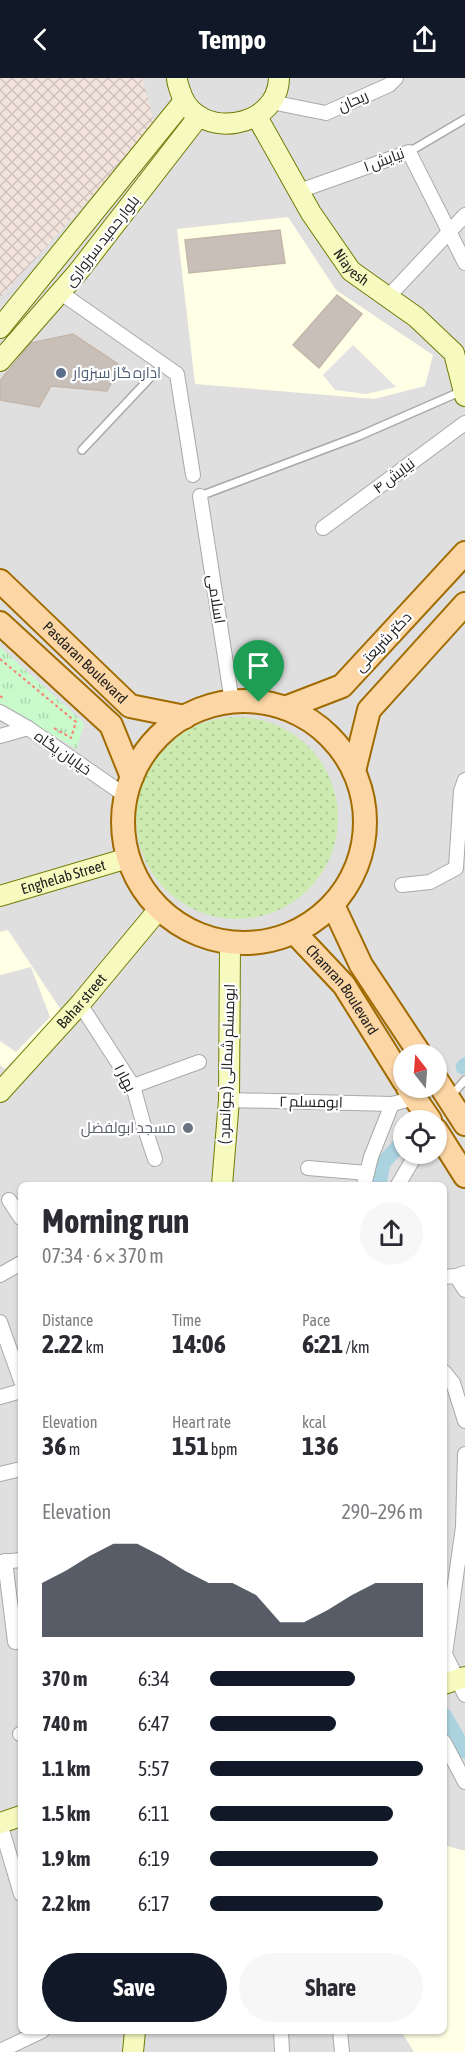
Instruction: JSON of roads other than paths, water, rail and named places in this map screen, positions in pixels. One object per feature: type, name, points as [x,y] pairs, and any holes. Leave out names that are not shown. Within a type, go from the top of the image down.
[{"type":"main road","points":[[175,80],[184,102],[199,116],[217,124],[238,124],[257,117],[272,102],[279,78]]},
{"type":"main road","name":"بلوار حمید سبزواری","points":[[0,328],[184,102]]},
{"type":"main road","name":"بلوار حمید سبزواری","points":[[0,362],[61,293],[199,116]]},
{"type":"main road","name":"Niayesh","points":[[257,117],[311,213],[351,271],[416,316],[453,353],[464,394]]},
{"type":"main road","name":"دکتر شریعتی","points":[[285,708],[342,686],[465,553]]},
{"type":"main road","name":"Pasdaran Boulevard","points":[[0,580],[130,706],[185,717]]},
{"type":"main road","points":[[419,603],[421,616],[429,625],[447,624]]},
{"type":"main road","points":[[354,771],[369,710],[465,604]]},
{"type":"main road","name":"Pasdaran Boulevard","points":[[0,623],[111,725],[129,786]]},
{"type":"main road","points":[[232,702],[259,702],[285,708],[314,723],[337,744],[354,771],[364,805],[364,841],[354,875],[333,905],[315,921],[295,933],[263,942],[230,943],[192,932],[159,909],[140,886],[128,858],[123,831],[129,786],[145,753],[163,733],[185,717],[208,707],[232,702]]},
{"type":"main road","name":"Enghelab Street","points":[[0,896],[128,858]]},
{"type":"main road","name":"Chamran Boulevard","points":[[333,905],[361,965],[413,1044]]},
{"type":"main road","name":"Bahar street","points":[[0,1092],[80,1004],[159,909]]},
{"type":"main road","name":"Chamran Boulevard","points":[[295,933],[344,985],[393,1072]]},
{"type":"main road","name":"ابومسلم شمالی ( جوانمرد )","points":[[222,1182],[229,1100],[230,943]]},
{"type":"main road","points":[[447,1095],[465,1124]]},
{"type":"main road","name":"Chamran Boulevard","points":[[410,1098],[421,1110]]},
{"type":"main road","points":[[447,1147],[465,1176]]},
{"type":"main road","points":[[0,1823],[18,1817]]},
{"type":"main road","points":[[133,2052],[135,2034]]},
{"type":"street","name":"ریحان","points":[[272,102],[326,113],[389,85],[396,78]]},
{"type":"street","points":[[409,152],[465,263]]},
{"type":"street","name":"نیایش ۱","points":[[299,191],[409,152]]},
{"type":"street","points":[[388,297],[465,215]]},
{"type":"street","points":[[61,293],[177,374],[193,475]]},
{"type":"street","name":"نیایش ۴","points":[[323,528],[465,423]]},
{"type":"street","name":"اسلامی","points":[[200,496],[232,702]]},
{"type":"street","name":"خیابان پگاه","points":[[5,707],[28,728],[129,786]]},
{"type":"street","points":[[0,736],[28,728]]},
{"type":"street","points":[[463,785],[465,814]]},
{"type":"street","points":[[402,885],[430,882],[456,868],[463,785]]},
{"type":"street","name":"بهار ۱","points":[[80,1004],[133,1086],[155,1159]]},
{"type":"street","points":[[133,1086],[199,1062]]},
{"type":"street","name":"ابومسلم ۲","points":[[229,1100],[393,1093]]},
{"type":"street","points":[[308,1168],[366,1179],[371,1157],[402,1098]]},
{"type":"street","points":[[400,1182],[410,1164]]},
{"type":"street","points":[[9,1200],[18,1214]]},
{"type":"street","points":[[0,1275],[18,1265]]},
{"type":"street","points":[[455,1276],[465,1290]]},
{"type":"street","points":[[0,1322],[18,1373]]},
{"type":"street","points":[[465,1374],[448,1377],[465,1421]]},
{"type":"street","points":[[0,1397],[18,1392]]},
{"type":"street","points":[[447,1640],[463,1527],[465,1455]]},
{"type":"street","points":[[0,1474],[18,1470]]},
{"type":"street","points":[[18,1560],[3,1562],[15,1642],[18,1642]]},
{"type":"street","points":[[447,1659],[458,1684]]},
{"type":"street","points":[[447,1748],[465,1782]]},
{"type":"street","points":[[447,1772],[458,1768]]},
{"type":"street","points":[[0,1823],[18,1884]]},
{"type":"street","points":[[0,2052],[36,2034]]},
{"type":"street","points":[[280,2034],[282,2052]]},
{"type":"street","points":[[340,2034],[342,2052]]},
{"type":"lane","name":"نیایش ۱","points":[[409,152],[465,119]]},
{"type":"lane","points":[[82,450],[163,364]]},
{"type":"lane","points":[[200,496],[464,394]]},
{"type":"lane","points":[[449,1098],[465,1080]]},
{"type":"waterway","points":[[380,1182],[383,1163],[393,1152]]},
{"type":"waterway","points":[[447,1720],[465,1751]]},
{"type":"place","name":"اداره گاز سبزوار","points":[[61,373]]},
{"type":"place","name":"مسجد ابولفضل","points":[[188,1128]]}]
